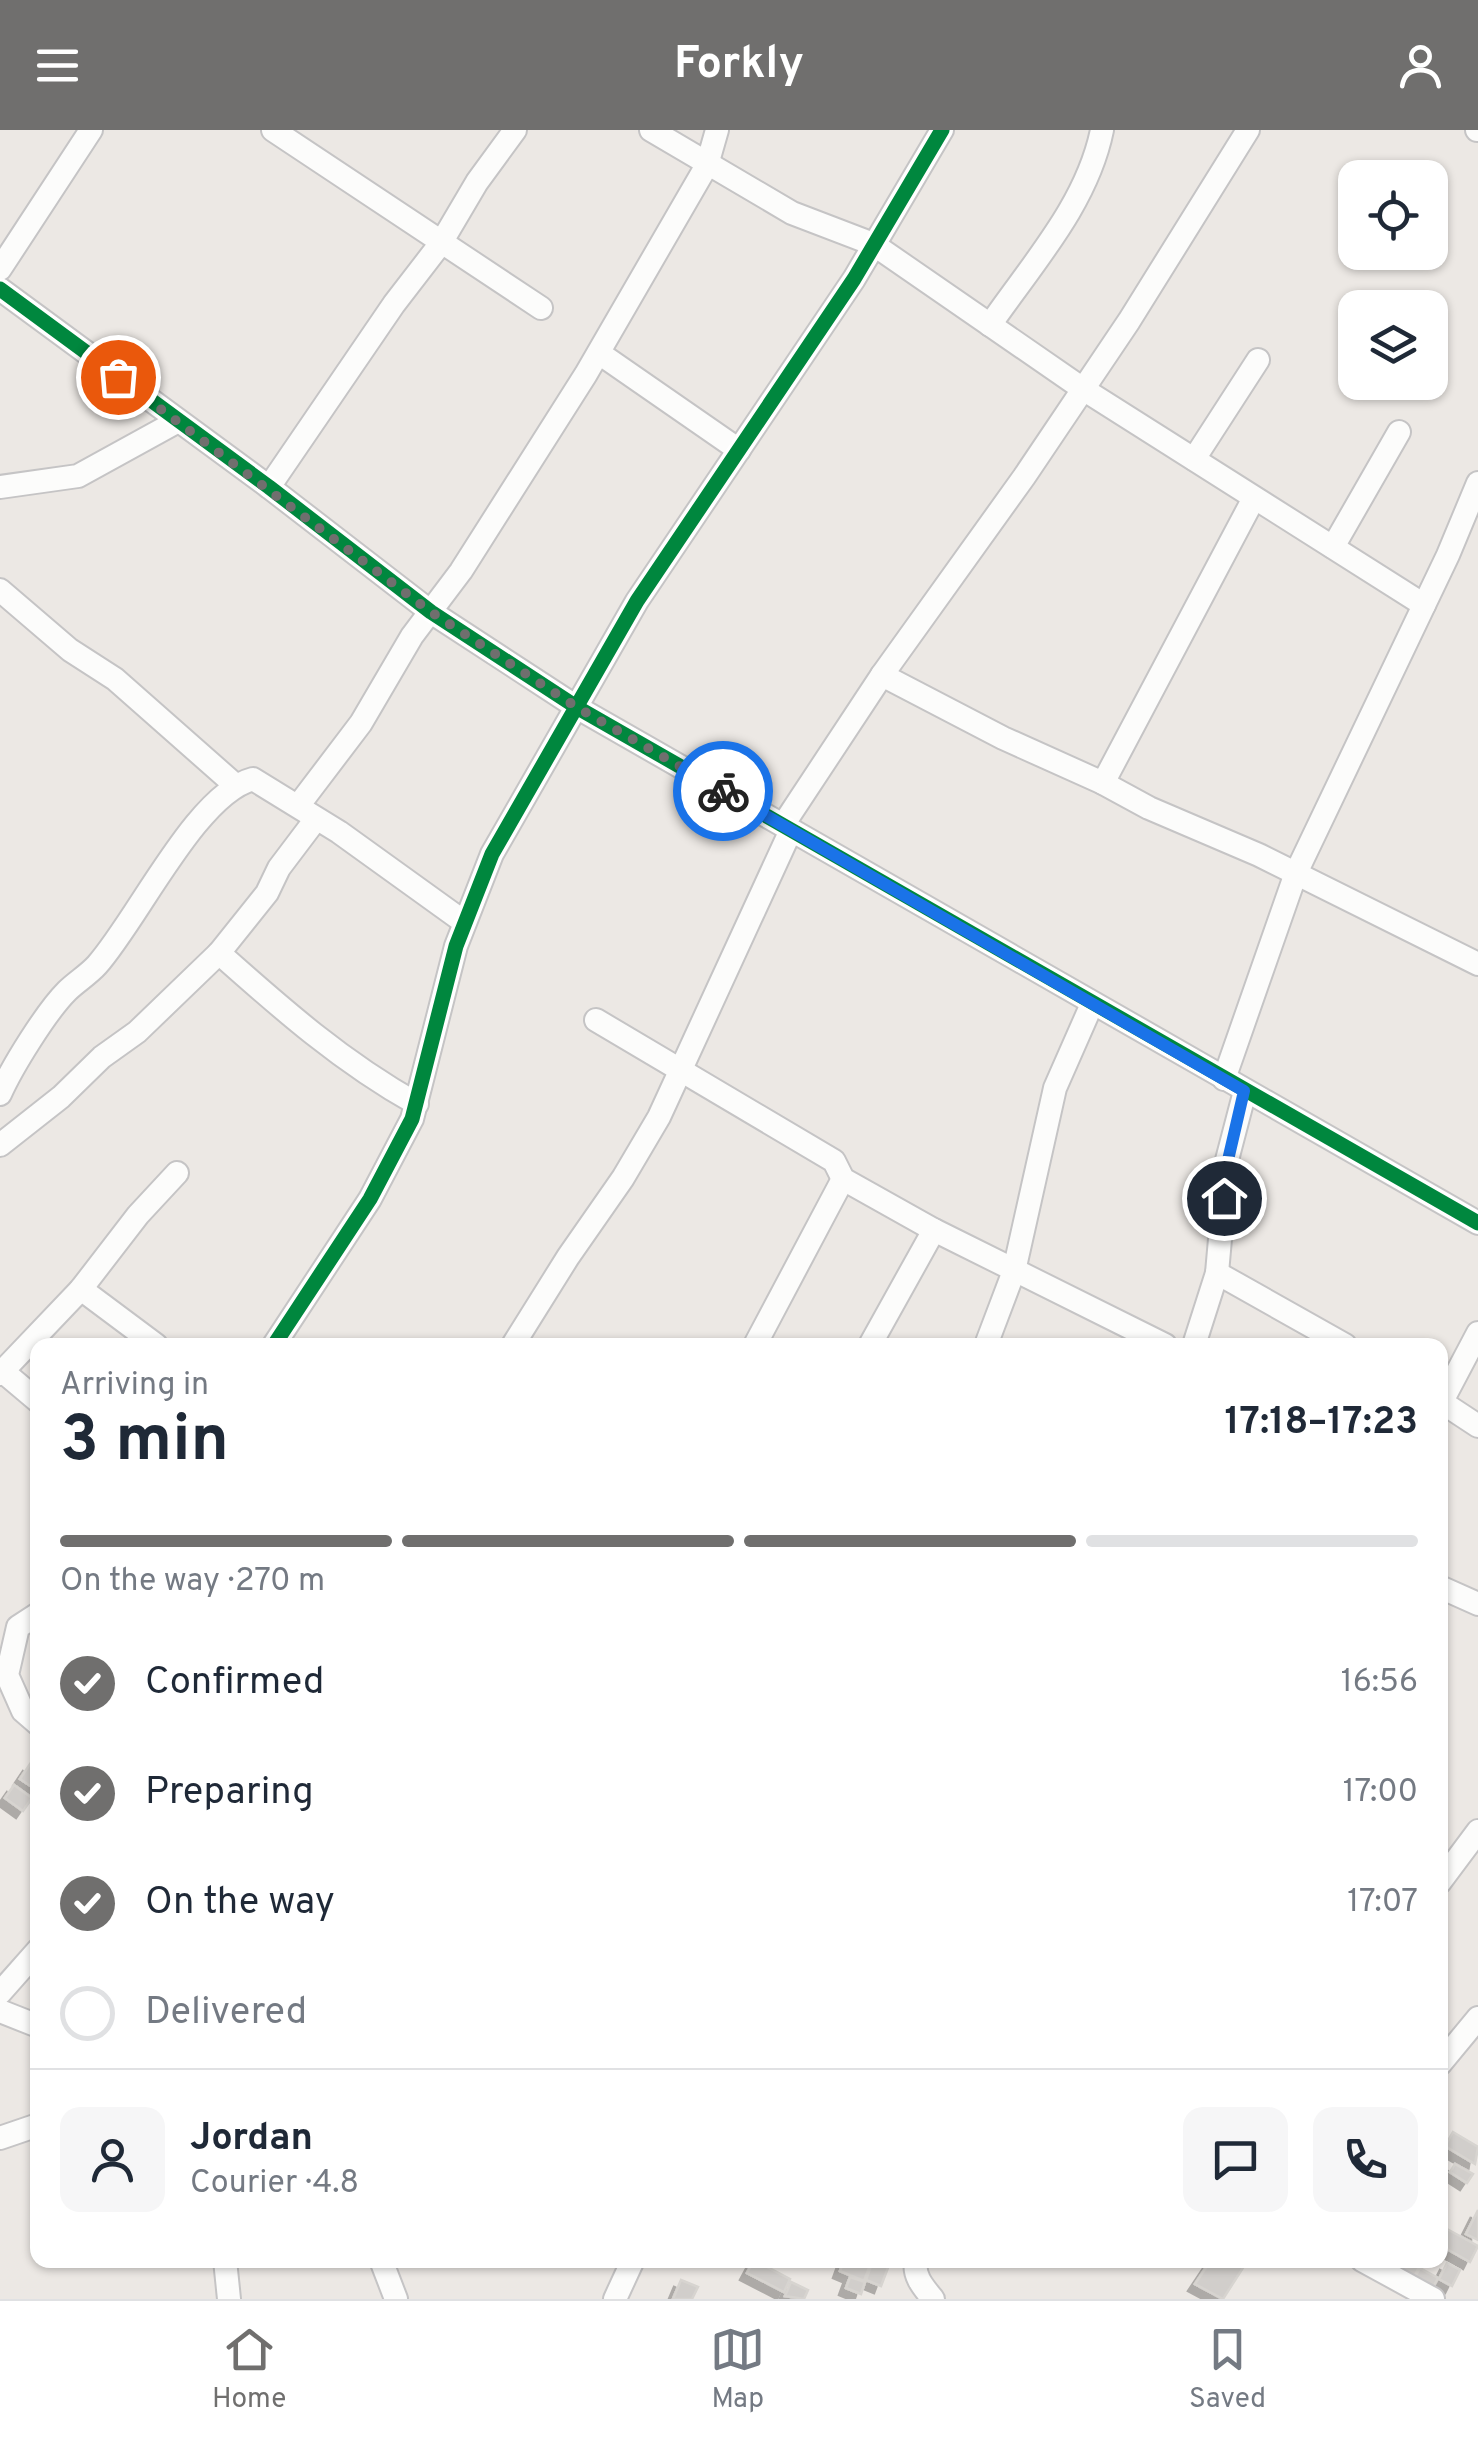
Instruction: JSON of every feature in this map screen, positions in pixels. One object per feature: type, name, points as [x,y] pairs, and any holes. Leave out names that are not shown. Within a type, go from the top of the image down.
[{"type":"street","points":[[0,268],[91,130]]},
{"type":"street","points":[[272,130],[541,308]]},
{"type":"street","points":[[269,487],[394,304],[441,243],[515,130]]},
{"type":"street","points":[[651,130],[792,213],[873,244],[1084,389],[1424,605]]},
{"type":"street","points":[[0,1145],[137,1032],[219,953],[267,892],[307,813],[412,636],[461,571],[599,353],[707,165],[717,130]]},
{"type":"street","points":[[279,1338],[370,1199],[416,1104],[464,922],[492,854],[637,600],[854,278],[942,130]]},
{"type":"street","points":[[990,325],[1065,218],[1095,165],[1102,130]]},
{"type":"street","points":[[517,1338],[623,1178],[682,1071],[787,828],[882,675],[1084,389],[1248,130]]},
{"type":"street","points":[[0,289],[431,612],[578,708],[1478,1223]]},
{"type":"street","points":[[599,353],[739,450]]},
{"type":"street","points":[[1194,459],[1258,360]]},
{"type":"street","points":[[0,487],[78,476],[178,420]]},
{"type":"street","points":[[1333,547],[1398,432]]},
{"type":"street","points":[[1196,1338],[1217,1273],[1234,1085],[1296,874],[1478,483]]},
{"type":"street","points":[[1104,783],[1254,498]]},
{"type":"street","points":[[0,590],[70,650],[115,679],[234,784]]},
{"type":"street","points":[[882,675],[1002,738],[1296,874],[1478,964]]},
{"type":"street","points":[[0,1094],[65,993],[96,967],[194,829],[234,784],[253,779],[464,922]]},
{"type":"street","points":[[219,953],[324,1046],[416,1104]]},
{"type":"street","points":[[989,1338],[1014,1271],[1056,1088],[1092,1004]]},
{"type":"street","points":[[596,1020],[834,1161],[843,1179],[934,1230],[1151,1338]]},
{"type":"street","points":[[34,1338],[82,1289],[138,1215],[177,1173]]},
{"type":"street","points":[[760,1338],[843,1179]]},
{"type":"street","points":[[874,1338],[934,1230]]},
{"type":"street","points":[[1217,1273],[1333,1338]]},
{"type":"street","points":[[82,1289],[147,1338]]},
{"type":"street","points":[[1448,1388],[1478,1333]]},
{"type":"street","points":[[30,1342],[1,1371],[30,1395]]},
{"type":"street","points":[[1448,1408],[1478,1426]]},
{"type":"street","points":[[1448,1591],[1478,1604]]},
{"type":"street","points":[[21,1717],[7,1675],[18,1628],[30,1620]]},
{"type":"street","points":[[1448,1871],[1478,1831]]},
{"type":"street","points":[[0,1992],[30,1959]]},
{"type":"street","points":[[0,2011],[30,2023]]},
{"type":"street","points":[[1448,2054],[1478,2018]]},
{"type":"street","points":[[0,2138],[30,2128]]},
{"type":"street","points":[[226,2268],[229,2299]]},
{"type":"street","points":[[384,2268],[396,2299]]},
{"type":"street","points":[[616,2299],[629,2268]]},
{"type":"street","points":[[914,2268],[933,2299]]},
{"type":"street","points":[[1377,2268],[1433,2299]]},
{"type":"building","points":[[30,1764],[30,1786],[20,1779]]},
{"type":"building","points":[[14,1785],[30,1797],[30,1801],[23,1811],[5,1798]]},
{"type":"building","points":[[1453,2132],[1478,2147],[1475,2164],[1448,2148]]},
{"type":"building","points":[[1455,2164],[1473,2174],[1467,2183],[1450,2172]]},
{"type":"building","points":[[1478,2210],[1478,2240],[1466,2234]]},
{"type":"building","points":[[1448,2230],[1478,2246],[1470,2262],[1448,2250]]},
{"type":"building","points":[[1448,2264],[1460,2270],[1452,2286],[1439,2279]]},
{"type":"building","points":[[750,2268],[769,2268],[790,2279],[784,2292],[747,2273]]},
{"type":"building","points":[[841,2268],[869,2268],[864,2281],[840,2271]]},
{"type":"building","points":[[870,2268],[888,2268],[881,2286],[866,2280]]},
{"type":"building","points":[[1206,2268],[1243,2268],[1223,2299],[1195,2284]]},
{"type":"building","points":[[1398,2268],[1418,2268],[1413,2279],[1397,2271]]},
{"type":"building","points":[[1420,2268],[1438,2278],[1432,2289],[1414,2279]]},
{"type":"building","points":[[850,2277],[865,2282],[861,2294],[846,2288]]},
{"type":"building","points":[[681,2280],[698,2287],[692,2299],[673,2299]]},
{"type":"building","points":[[791,2282],[808,2290],[804,2299],[785,2296]]},
{"type":"cycle path","points":[[279,1338],[370,1199],[412,1119],[456,946],[492,854],[637,601],[854,279],[942,130]]},
{"type":"cycle path","points":[[0,289],[431,612],[578,708],[1478,1223]]},
{"type":"way so far","points":[[118,377],[431,612],[578,708],[723,791]]},
{"type":"route","points":[[723,791],[1244,1091],[1228,1160],[1224,1198]]}]
